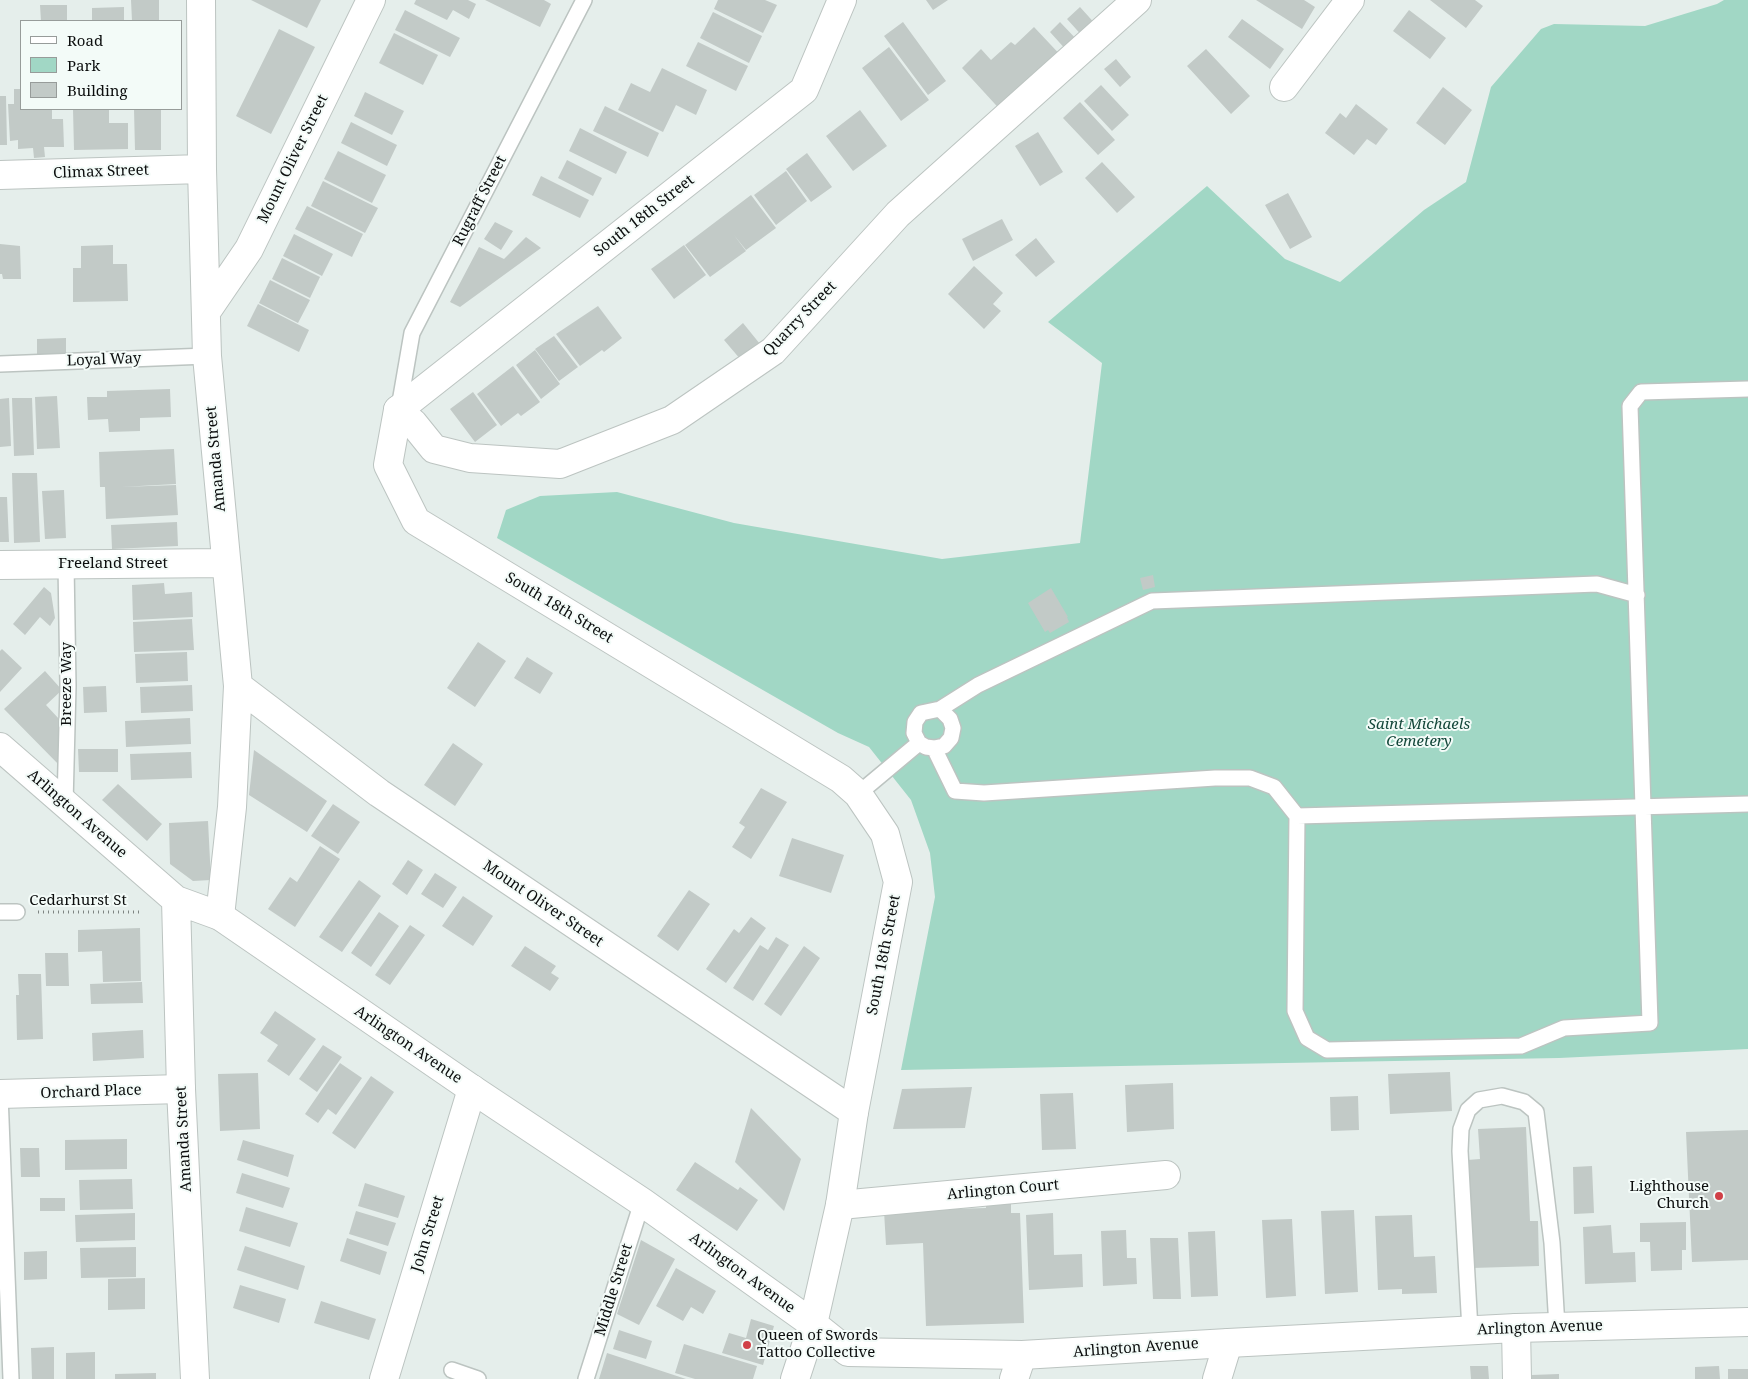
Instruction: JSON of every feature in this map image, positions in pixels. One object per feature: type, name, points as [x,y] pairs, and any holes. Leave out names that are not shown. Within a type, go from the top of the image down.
[{"type":"street","name":"Amanda Street","points":[[201,0],[202,169],[207,356],[238,686],[232,806],[220,916]]},
{"type":"street","name":"Mount Oliver Street","points":[[206,312],[248,249],[371,0]]},
{"type":"street","name":"South 18th Street","points":[[795,1379],[813,1324],[840,1205],[854,1112],[898,882],[885,834],[858,794],[842,779],[416,521],[388,465],[398,410],[804,90],[842,0]]},
{"type":"street","name":"Quarry Street","points":[[398,410],[413,423],[434,449],[470,458],[560,464],[672,420],[773,351],[898,214],[1137,0]]},
{"type":"street","points":[[1284,88],[1350,0]]},
{"type":"street","name":"Climax Street","points":[[0,175],[202,169]]},
{"type":"street","name":"Freeland Street","points":[[0,565],[226,563]]},
{"type":"street","name":"Mount Oliver Street","points":[[238,686],[379,793],[854,1112]]},
{"type":"street","name":"Arlington Avenue","points":[[6,759],[65,804],[176,900],[220,916],[472,1089],[642,1202],[813,1324],[848,1352],[1018,1367],[1228,1343],[1516,1328],[1748,1322]]},
{"type":"street","name":"Amanda Street","points":[[176,900],[181,1089],[195,1379]]},
{"type":"street","name":"Orchard Place","points":[[0,1094],[181,1089]]},
{"type":"street","name":"John Street","points":[[384,1379],[472,1089]]},
{"type":"street","name":"Arlington Court","points":[[840,1205],[1166,1175]]},
{"type":"street","points":[[1516,1328],[1518,1379]]},
{"type":"street","points":[[1216,1379],[1228,1343]]},
{"type":"lane","name":"Rugraff Street","points":[[398,410],[412,333],[584,0]]},
{"type":"lane","name":"Loyal Way","points":[[0,364],[207,356]]},
{"type":"lane","points":[[934,748],[956,791],[984,793],[1215,778],[1250,778],[1274,787],[1297,816],[1295,1011],[1307,1038],[1327,1050],[1521,1046],[1564,1028],[1650,1023],[1630,406],[1641,392],[1748,389]]},
{"type":"lane","name":"Breeze Way","points":[[65,804],[68,686],[66,564]]},
{"type":"lane","points":[[940,709],[950,719],[953,728],[951,738],[944,746],[926,747],[919,743],[914,733],[915,722],[921,713],[940,709],[978,684],[1152,601],[1597,584],[1637,594]]},
{"type":"lane","points":[[858,794],[919,743]]},
{"type":"lane","points":[[1297,816],[1748,804]]},
{"type":"lane","points":[[0,912],[17,912]]},
{"type":"lane","points":[[0,1094],[3,1268],[11,1379]]},
{"type":"lane","points":[[1470,1330],[1460,1129],[1468,1110],[1479,1100],[1502,1096],[1524,1102],[1536,1112],[1552,1243],[1557,1327]]},
{"type":"lane","name":"Middle Street","points":[[586,1379],[642,1202]]},
{"type":"lane","points":[[452,1370],[478,1379]]},
{"type":"path","name":"Cedarhurst St","points":[[17,912],[139,912]]},
{"type":"green space","name":"Saint Michaels Cemetery","points":[[1724,0],[1748,0],[1748,1049],[1559,1058],[901,1070],[935,897],[930,853],[911,800],[869,747],[838,733],[497,538],[506,510],[540,496],[617,492],[734,523],[942,559],[1080,543],[1102,363],[1048,322],[1207,186],[1285,259],[1340,282],[1424,210],[1466,182],[1491,87],[1541,29],[1554,24],[1645,26],[1717,4]]},
{"type":"building","points":[[131,0],[159,0],[159,20],[132,20]]},
{"type":"building","points":[[251,0],[321,0],[307,28]]},
{"type":"building","points":[[416,0],[468,0],[476,4],[469,19],[453,10],[447,20],[414,4]]},
{"type":"building","points":[[485,0],[544,0],[551,4],[540,27]]},
{"type":"building","points":[[718,0],[765,0],[777,5],[763,33],[714,9]]},
{"type":"building","points":[[926,0],[948,0],[933,10]]},
{"type":"building","points":[[1256,0],[1304,0],[1315,7],[1302,29]]},
{"type":"building","points":[[1430,0],[1475,0],[1483,6],[1466,28]]},
{"type":"building","points":[[40,5],[67,5],[67,20],[41,20]]},
{"type":"building","points":[[124,7],[124,20],[92,20],[92,8]]},
{"type":"building","points":[[1080,7],[1098,27],[1085,39],[1067,19]]},
{"type":"building","points":[[405,10],[460,38],[450,57],[395,30]]},
{"type":"building","points":[[1409,10],[1446,38],[1430,59],[1393,31]]},
{"type":"building","points":[[713,12],[762,36],[749,63],[700,38]]},
{"type":"building","points":[[1242,19],[1284,49],[1270,69],[1228,37]]},
{"type":"building","points":[[903,22],[946,81],[928,95],[884,36]]},
{"type":"building","points":[[1060,22],[1079,42],[1068,52],[1050,32]]},
{"type":"building","points":[[1034,27],[1066,61],[1005,115],[962,68],[981,49],[991,60],[1011,42],[1015,45]]},
{"type":"building","points":[[279,29],[315,47],[271,134],[236,116]]},
{"type":"building","points":[[394,33],[438,55],[423,85],[379,63]]},
{"type":"building","points":[[698,42],[748,66],[736,91],[686,66]]},
{"type":"building","points":[[889,47],[929,100],[901,121],[862,68]]},
{"type":"building","points":[[1206,49],[1250,96],[1231,114],[1187,66]]},
{"type":"building","points":[[1116,59],[1131,77],[1120,87],[1104,69]]},
{"type":"building","points":[[662,68],[707,90],[696,115],[676,105],[663,132],[618,110],[631,83],[650,92]]},
{"type":"building","points":[[1101,85],[1129,115],[1112,131],[1084,101]]},
{"type":"building","points":[[1443,87],[1472,110],[1445,145],[1416,123]]},
{"type":"building","points":[[14,89],[20,89],[20,110],[52,110],[52,119],[63,119],[64,147],[44,147],[45,157],[34,158],[33,148],[18,149],[18,140],[10,141],[8,104],[14,104]]},
{"type":"building","points":[[365,92],[404,111],[392,135],[354,116]]},
{"type":"building","points":[[0,96],[6,96],[7,145],[0,145]]},
{"type":"building","points":[[1080,102],[1115,140],[1098,155],[1063,118]]},
{"type":"building","points":[[1356,104],[1388,129],[1376,145],[1367,139],[1354,155],[1325,133],[1340,113],[1346,118]]},
{"type":"building","points":[[605,106],[659,133],[648,157],[593,131]]},
{"type":"building","points":[[73,110],[109,110],[109,123],[128,123],[128,149],[74,150]]},
{"type":"building","points":[[134,110],[161,110],[161,150],[135,150]]},
{"type":"building","points":[[860,110],[887,146],[853,171],[826,136]]},
{"type":"building","points":[[351,122],[397,145],[387,166],[341,143]]},
{"type":"building","points":[[580,128],[627,152],[616,174],[569,151]]},
{"type":"building","points":[[1038,132],[1063,172],[1040,186],[1015,146]]},
{"type":"building","points":[[338,151],[386,175],[372,203],[324,179]]},
{"type":"building","points":[[807,153],[832,187],[811,202],[786,169]]},
{"type":"building","points":[[567,160],[602,178],[593,196],[558,178]]},
{"type":"building","points":[[1102,162],[1135,197],[1117,213],[1085,178]]},
{"type":"building","points":[[786,171],[807,201],[776,225],[754,195]]},
{"type":"building","points":[[541,176],[589,200],[580,218],[532,195]]},
{"type":"building","points":[[323,181],[378,208],[365,233],[311,206]]},
{"type":"building","points":[[1288,193],[1312,237],[1290,249],[1265,205]]},
{"type":"building","points":[[751,195],[776,228],[746,250],[734,235],[746,251],[710,277],[685,245]]},
{"type":"building","points":[[307,206],[363,234],[352,257],[295,229]]},
{"type":"building","points":[[1002,219],[1013,240],[973,261],[962,239]]},
{"type":"building","points":[[495,222],[513,231],[501,250],[484,239]]},
{"type":"building","points":[[294,234],[333,254],[322,276],[283,256]]},
{"type":"building","points":[[526,237],[541,248],[460,307],[450,302],[479,247],[504,259]]},
{"type":"building","points":[[1036,238],[1055,262],[1036,277],[1015,255]]},
{"type":"building","points":[[0,244],[20,246],[21,279],[3,279],[2,274],[0,274]]},
{"type":"building","points":[[113,245],[113,264],[127,264],[128,301],[73,302],[73,268],[81,268],[81,246]]},
{"type":"building","points":[[684,245],[706,275],[674,299],[651,269]]},
{"type":"building","points":[[282,258],[320,277],[310,298],[272,279]]},
{"type":"building","points":[[974,266],[1003,293],[993,304],[1001,311],[984,329],[948,294]]},
{"type":"building","points":[[270,280],[310,300],[298,323],[259,303]]},
{"type":"building","points":[[258,304],[309,330],[299,352],[247,326]]},
{"type":"building","points":[[598,306],[622,338],[604,352],[602,350],[580,366],[556,334]]},
{"type":"building","points":[[743,323],[760,344],[741,360],[724,340]]},
{"type":"building","points":[[554,336],[578,367],[559,381],[535,349]]},
{"type":"building","points":[[66,338],[66,357],[37,358],[37,339]]},
{"type":"building","points":[[535,350],[560,384],[541,399],[516,365]]},
{"type":"building","points":[[513,366],[540,402],[521,416],[518,413],[501,426],[477,394]]},
{"type":"building","points":[[170,389],[171,417],[140,418],[140,431],[109,432],[108,419],[88,420],[87,397],[107,397],[107,391]]},
{"type":"building","points":[[473,392],[497,425],[475,442],[450,409]]},
{"type":"building","points":[[57,396],[60,448],[37,449],[35,397]]},
{"type":"building","points":[[9,398],[11,446],[0,447],[0,399]]},
{"type":"building","points":[[12,398],[32,398],[34,455],[14,456]]},
{"type":"building","points":[[174,449],[176,484],[121,487],[176,485],[178,515],[106,519],[105,487],[100,487],[99,452]]},
{"type":"building","points":[[12,473],[37,473],[40,542],[14,543]]},
{"type":"building","points":[[64,490],[66,538],[45,539],[42,491]]},
{"type":"building","points":[[0,497],[7,497],[9,542],[0,542]]},
{"type":"building","points":[[177,522],[178,546],[112,549],[111,525]]},
{"type":"building","points":[[1153,575],[1155,587],[1143,590],[1140,578]]},
{"type":"building","points":[[164,583],[165,594],[192,592],[193,617],[133,620],[132,585]]},
{"type":"building","points":[[44,587],[51,593],[55,618],[50,626],[40,617],[25,635],[13,624]]},
{"type":"building","points":[[1051,588],[1069,622],[1050,633],[1048,630],[1045,632],[1028,603]]},
{"type":"building","points":[[192,619],[194,650],[134,652],[133,622]]},
{"type":"building","points":[[478,642],[506,661],[475,707],[447,688]]},
{"type":"building","points":[[2,649],[22,668],[0,692],[0,651]]},
{"type":"building","points":[[187,652],[188,681],[136,683],[135,654]]},
{"type":"building","points":[[527,657],[553,673],[540,694],[514,678]]},
{"type":"building","points":[[45,671],[62,690],[46,705],[60,720],[62,768],[4,709]]},
{"type":"building","points":[[192,685],[193,711],[141,713],[140,687]]},
{"type":"building","points":[[106,686],[107,712],[84,713],[83,687]]},
{"type":"building","points":[[190,718],[191,744],[126,747],[125,721]]},
{"type":"building","points":[[453,743],[483,764],[455,806],[424,785]]},
{"type":"building","points":[[78,749],[118,749],[118,772],[79,772]]},
{"type":"building","points":[[254,750],[327,801],[307,832],[249,795]]},
{"type":"building","points":[[191,752],[192,778],[131,780],[130,754]]},
{"type":"building","points":[[118,784],[162,824],[147,841],[102,800]]},
{"type":"building","points":[[761,788],[787,802],[751,859],[732,847],[745,827],[739,823]]},
{"type":"building","points":[[333,804],[360,822],[338,854],[311,836]]},
{"type":"building","points":[[208,821],[211,880],[193,881],[170,864],[169,823]]},
{"type":"building","points":[[792,838],[844,855],[831,893],[779,876]]},
{"type":"building","points":[[320,846],[340,859],[295,927],[268,909],[290,877],[297,882]]},
{"type":"building","points":[[408,860],[423,870],[407,895],[392,884]]},
{"type":"building","points":[[435,873],[457,887],[443,908],[421,894]]},
{"type":"building","points":[[359,880],[381,896],[342,952],[319,937]]},
{"type":"building","points":[[689,890],[710,904],[678,951],[657,936]]},
{"type":"building","points":[[463,896],[493,916],[473,946],[442,926]]},
{"type":"building","points":[[379,912],[399,926],[371,967],[351,953]]},
{"type":"building","points":[[751,917],[766,928],[726,983],[706,969],[734,929],[739,933]]},
{"type":"building","points":[[410,925],[425,935],[390,985],[375,975]]},
{"type":"building","points":[[140,928],[141,981],[103,982],[102,951],[78,952],[78,930]]},
{"type":"building","points":[[776,937],[789,945],[753,1001],[733,988],[760,945],[768,950]]},
{"type":"building","points":[[525,946],[556,966],[551,973],[559,978],[550,991],[511,966]]},
{"type":"building","points":[[804,946],[820,958],[781,1016],[764,1004]]},
{"type":"building","points":[[45,953],[68,953],[69,986],[46,986]]},
{"type":"building","points":[[18,974],[41,974],[43,1039],[17,1040],[16,995],[19,995]]},
{"type":"building","points":[[142,982],[143,1003],[91,1004],[90,984]]},
{"type":"building","points":[[275,1011],[316,1039],[289,1076],[267,1061],[278,1045],[260,1033]]},
{"type":"building","points":[[143,1030],[144,1058],[93,1061],[92,1033]]},
{"type":"building","points":[[323,1045],[342,1057],[317,1092],[299,1079]]},
{"type":"building","points":[[340,1063],[362,1078],[336,1115],[328,1109],[318,1123],[305,1114]]},
{"type":"building","points":[[1450,1072],[1452,1111],[1390,1114],[1388,1074]]},
{"type":"building","points":[[258,1073],[260,1129],[220,1131],[218,1074]]},
{"type":"building","points":[[371,1076],[394,1092],[355,1149],[332,1133]]},
{"type":"building","points":[[1173,1083],[1174,1129],[1127,1132],[1125,1085]]},
{"type":"building","points":[[972,1087],[965,1128],[893,1129],[902,1089]]},
{"type":"building","points":[[1073,1093],[1076,1149],[1042,1150],[1040,1094]]},
{"type":"building","points":[[1358,1096],[1359,1130],[1331,1131],[1330,1097]]},
{"type":"building","points":[[751,1108],[801,1159],[784,1211],[735,1162]]},
{"type":"building","points":[[1526,1127],[1530,1221],[1538,1221],[1539,1266],[1472,1268],[1467,1160],[1480,1159],[1478,1129]]},
{"type":"building","name":"Lighthouse Church","points":[[1748,1130],[1748,1260],[1692,1262],[1686,1132]]},
{"type":"building","points":[[127,1139],[127,1169],[65,1170],[65,1140]]},
{"type":"building","points":[[243,1140],[294,1155],[288,1177],[237,1160]]},
{"type":"building","points":[[20,1148],[39,1148],[40,1177],[21,1177]]},
{"type":"building","points":[[695,1162],[738,1190],[740,1187],[758,1200],[737,1231],[676,1190]]},
{"type":"building","points":[[1592,1166],[1594,1213],[1574,1214],[1573,1167]]},
{"type":"building","points":[[242,1173],[290,1188],[283,1208],[236,1193]]},
{"type":"building","points":[[132,1179],[133,1209],[80,1210],[79,1180]]},
{"type":"building","points":[[365,1183],[405,1196],[398,1218],[358,1206]]},
{"type":"building","points":[[40,1198],[65,1198],[65,1211],[40,1211]]},
{"type":"building","points":[[1011,1203],[1011,1213],[1020,1213],[1024,1323],[926,1326],[923,1243],[886,1245],[884,1211],[986,1208],[986,1204]]},
{"type":"building","points":[[246,1207],[298,1223],[290,1247],[239,1231]]},
{"type":"building","points":[[1354,1210],[1358,1292],[1325,1294],[1321,1211]]},
{"type":"building","points":[[356,1211],[396,1223],[388,1246],[349,1234]]},
{"type":"building","points":[[135,1213],[135,1240],[76,1242],[75,1215]]},
{"type":"building","points":[[1053,1213],[1054,1255],[1082,1254],[1083,1287],[1029,1290],[1026,1215]]},
{"type":"building","points":[[1412,1215],[1414,1257],[1435,1256],[1437,1293],[1402,1294],[1402,1289],[1378,1290],[1375,1216]]},
{"type":"building","points":[[1292,1219],[1296,1296],[1266,1298],[1262,1220]]},
{"type":"building","points":[[1686,1222],[1686,1250],[1682,1250],[1682,1270],[1651,1271],[1650,1242],[1640,1242],[1640,1223]]},
{"type":"building","points":[[1611,1225],[1613,1253],[1635,1252],[1636,1282],[1585,1284],[1583,1227]]},
{"type":"building","points":[[1126,1230],[1127,1258],[1136,1258],[1137,1284],[1103,1286],[1101,1231]]},
{"type":"building","points":[[1215,1231],[1218,1296],[1191,1297],[1188,1232]]},
{"type":"building","points":[[347,1238],[387,1252],[380,1275],[340,1261]]},
{"type":"building","points":[[1150,1238],[1178,1238],[1181,1299],[1153,1299]]},
{"type":"building","points":[[641,1240],[675,1259],[639,1325],[617,1314]]},
{"type":"building","points":[[245,1246],[305,1266],[298,1290],[237,1270]]},
{"type":"building","points":[[136,1247],[136,1277],[81,1278],[80,1248]]},
{"type":"building","points":[[47,1251],[47,1279],[24,1280],[24,1252]]},
{"type":"building","points":[[676,1268],[716,1291],[703,1314],[691,1307],[683,1321],[656,1306]]},
{"type":"building","points":[[145,1278],[145,1309],[108,1310],[108,1279]]},
{"type":"building","points":[[240,1285],[286,1299],[279,1323],[233,1308]]},
{"type":"building","points":[[321,1301],[376,1319],[369,1340],[314,1323]]},
{"type":"building","name":"Queen of Swords Tattoo Collective","points":[[751,1319],[774,1326],[763,1365],[722,1353],[729,1333],[746,1338]]},
{"type":"building","points":[[619,1330],[652,1341],[646,1359],[613,1349]]},
{"type":"building","points":[[684,1344],[757,1366],[753,1379],[695,1379],[675,1373]]},
{"type":"building","points":[[54,1347],[54,1379],[32,1379],[31,1348]]},
{"type":"building","points":[[95,1352],[95,1379],[66,1379],[66,1353]]},
{"type":"building","points":[[607,1353],[686,1379],[599,1379]]},
{"type":"building","points":[[1470,1366],[1488,1366],[1489,1379],[1471,1379]]},
{"type":"building","points":[[1719,1366],[1720,1379],[1695,1379],[1695,1367]]},
{"type":"building","points":[[1728,1369],[1748,1369],[1748,1379],[1728,1379]]},
{"type":"building","points":[[156,1373],[156,1379],[115,1379],[115,1374]]},
{"type":"building","points":[[1559,1374],[1559,1379],[1532,1379],[1532,1375]]},
{"type":"place","name":"Lighthouse Church","points":[[1719,1196]]},
{"type":"place","name":"Queen of Swords Tattoo Collective","points":[[747,1345]]}]
